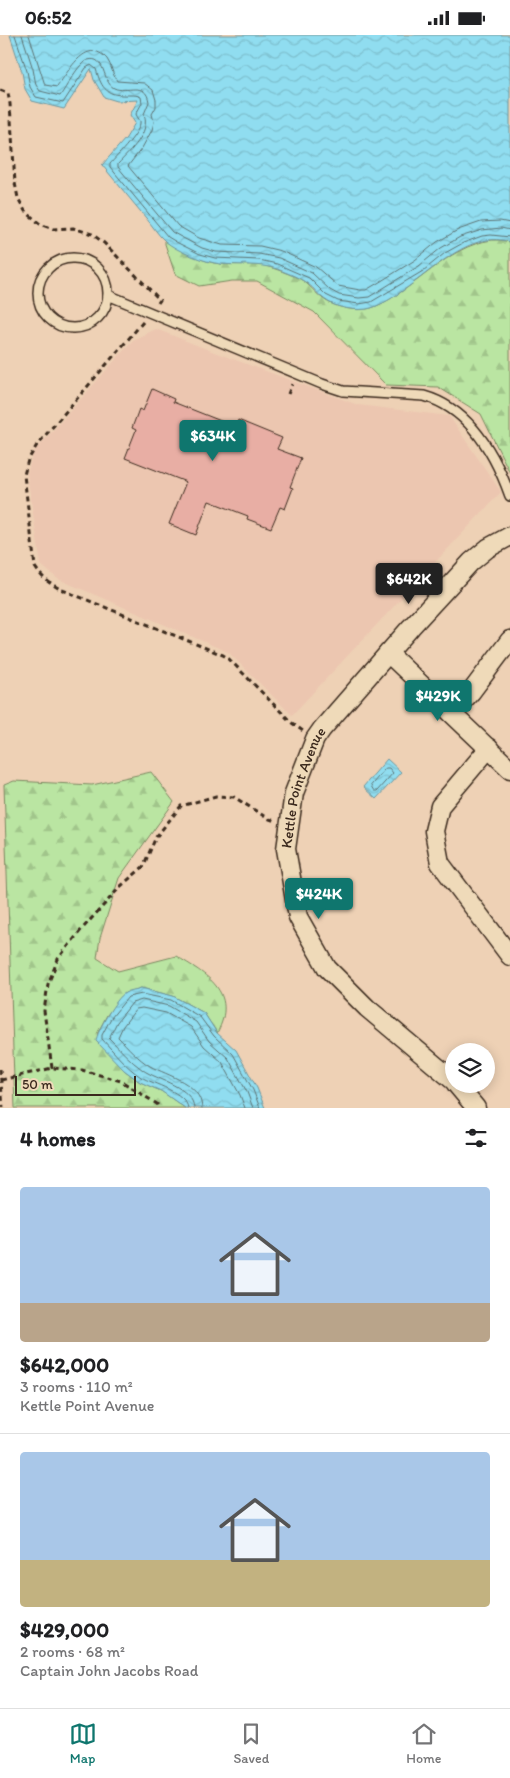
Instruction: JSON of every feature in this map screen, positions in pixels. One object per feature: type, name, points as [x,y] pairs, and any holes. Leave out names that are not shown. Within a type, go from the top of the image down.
[{"type":"street","name":"Kettle Point Avenue","points":[[445,1074],[367,1008],[327,968],[298,917],[286,849],[294,793],[315,739],[329,719],[471,563],[488,547],[510,536]]},
{"type":"street","points":[[452,713],[471,692],[510,640]]},
{"type":"street","points":[[388,653],[510,769]]},
{"type":"street","points":[[489,748],[440,806],[434,831],[440,863],[510,955]]},
{"type":"street","name":"Kettle Point Avenue","points":[[463,1093],[476,1108]]},
{"type":"lane","points":[[73,257],[85,259],[103,273],[107,283],[108,295],[106,306],[100,316],[92,323],[70,328],[59,325],[49,319],[41,309],[38,298],[38,286],[42,274],[50,265],[61,259],[73,257]]},
{"type":"lane","points":[[108,295],[343,391],[424,397],[446,405],[463,417],[475,431],[492,457],[510,496]]},
{"type":"path","points":[[0,90],[8,93],[15,183],[18,198],[25,211],[40,224],[53,229],[73,228],[92,234],[104,243],[160,300],[151,313],[37,445],[28,459],[24,475],[35,567],[47,581],[60,589],[230,659],[292,723],[315,739]]},
{"type":"path","points":[[288,394],[292,385]]},
{"type":"path","points":[[52,1068],[44,1011],[48,984],[58,959],[108,900],[143,867],[156,837],[181,806],[216,795],[234,797],[267,818],[289,826]]},
{"type":"path","points":[[1,1080],[52,1068],[82,1070],[121,1081],[160,1108]]},
{"type":"path","points":[[0,1069],[3,1108]]},
{"type":"shaded area","points":[[156,329],[358,405],[449,416],[501,492],[292,715],[228,652],[58,579],[41,565],[27,474],[33,453],[133,340]]},
{"type":"green space","points":[[492,240],[510,242],[510,473],[481,414],[438,387],[386,385],[314,312],[257,281],[232,281],[199,286],[175,274],[165,244],[165,241],[195,257],[214,263],[254,264],[274,268],[300,279],[327,302],[347,309],[361,310],[374,307],[389,299],[460,251],[475,244]]},
{"type":"green space","points":[[151,772],[174,802],[119,878],[100,938],[97,958],[118,971],[176,956],[208,977],[216,986],[222,995],[224,1006],[223,1019],[217,1033],[204,1013],[173,996],[141,988],[125,993],[107,1015],[97,1034],[124,1070],[140,1082],[161,1091],[185,1108],[15,1108],[4,785],[14,781],[92,785]]},
{"type":"water","points":[[10,35],[510,35],[510,242],[492,240],[474,244],[456,252],[388,300],[371,308],[360,310],[340,307],[329,302],[312,287],[293,275],[277,269],[256,265],[221,264],[192,256],[162,239],[102,165],[126,138],[135,123],[130,115],[138,100],[117,101],[104,97],[94,80],[91,69],[64,109],[32,101],[25,89],[22,72]]},
{"type":"water","points":[[387,759],[401,772],[376,799],[363,787]]},
{"type":"water","points":[[141,988],[173,996],[204,1013],[217,1033],[236,1050],[257,1088],[265,1108],[185,1108],[161,1091],[140,1082],[124,1070],[96,1041],[97,1036],[112,1008],[121,996]]},
{"type":"building","points":[[152,389],[174,399],[173,402],[236,427],[238,420],[282,438],[277,449],[301,458],[290,487],[293,488],[285,509],[280,507],[271,528],[247,519],[248,516],[209,501],[196,535],[169,524],[186,482],[125,458],[136,430],[132,428],[139,409],[143,411]]}]
